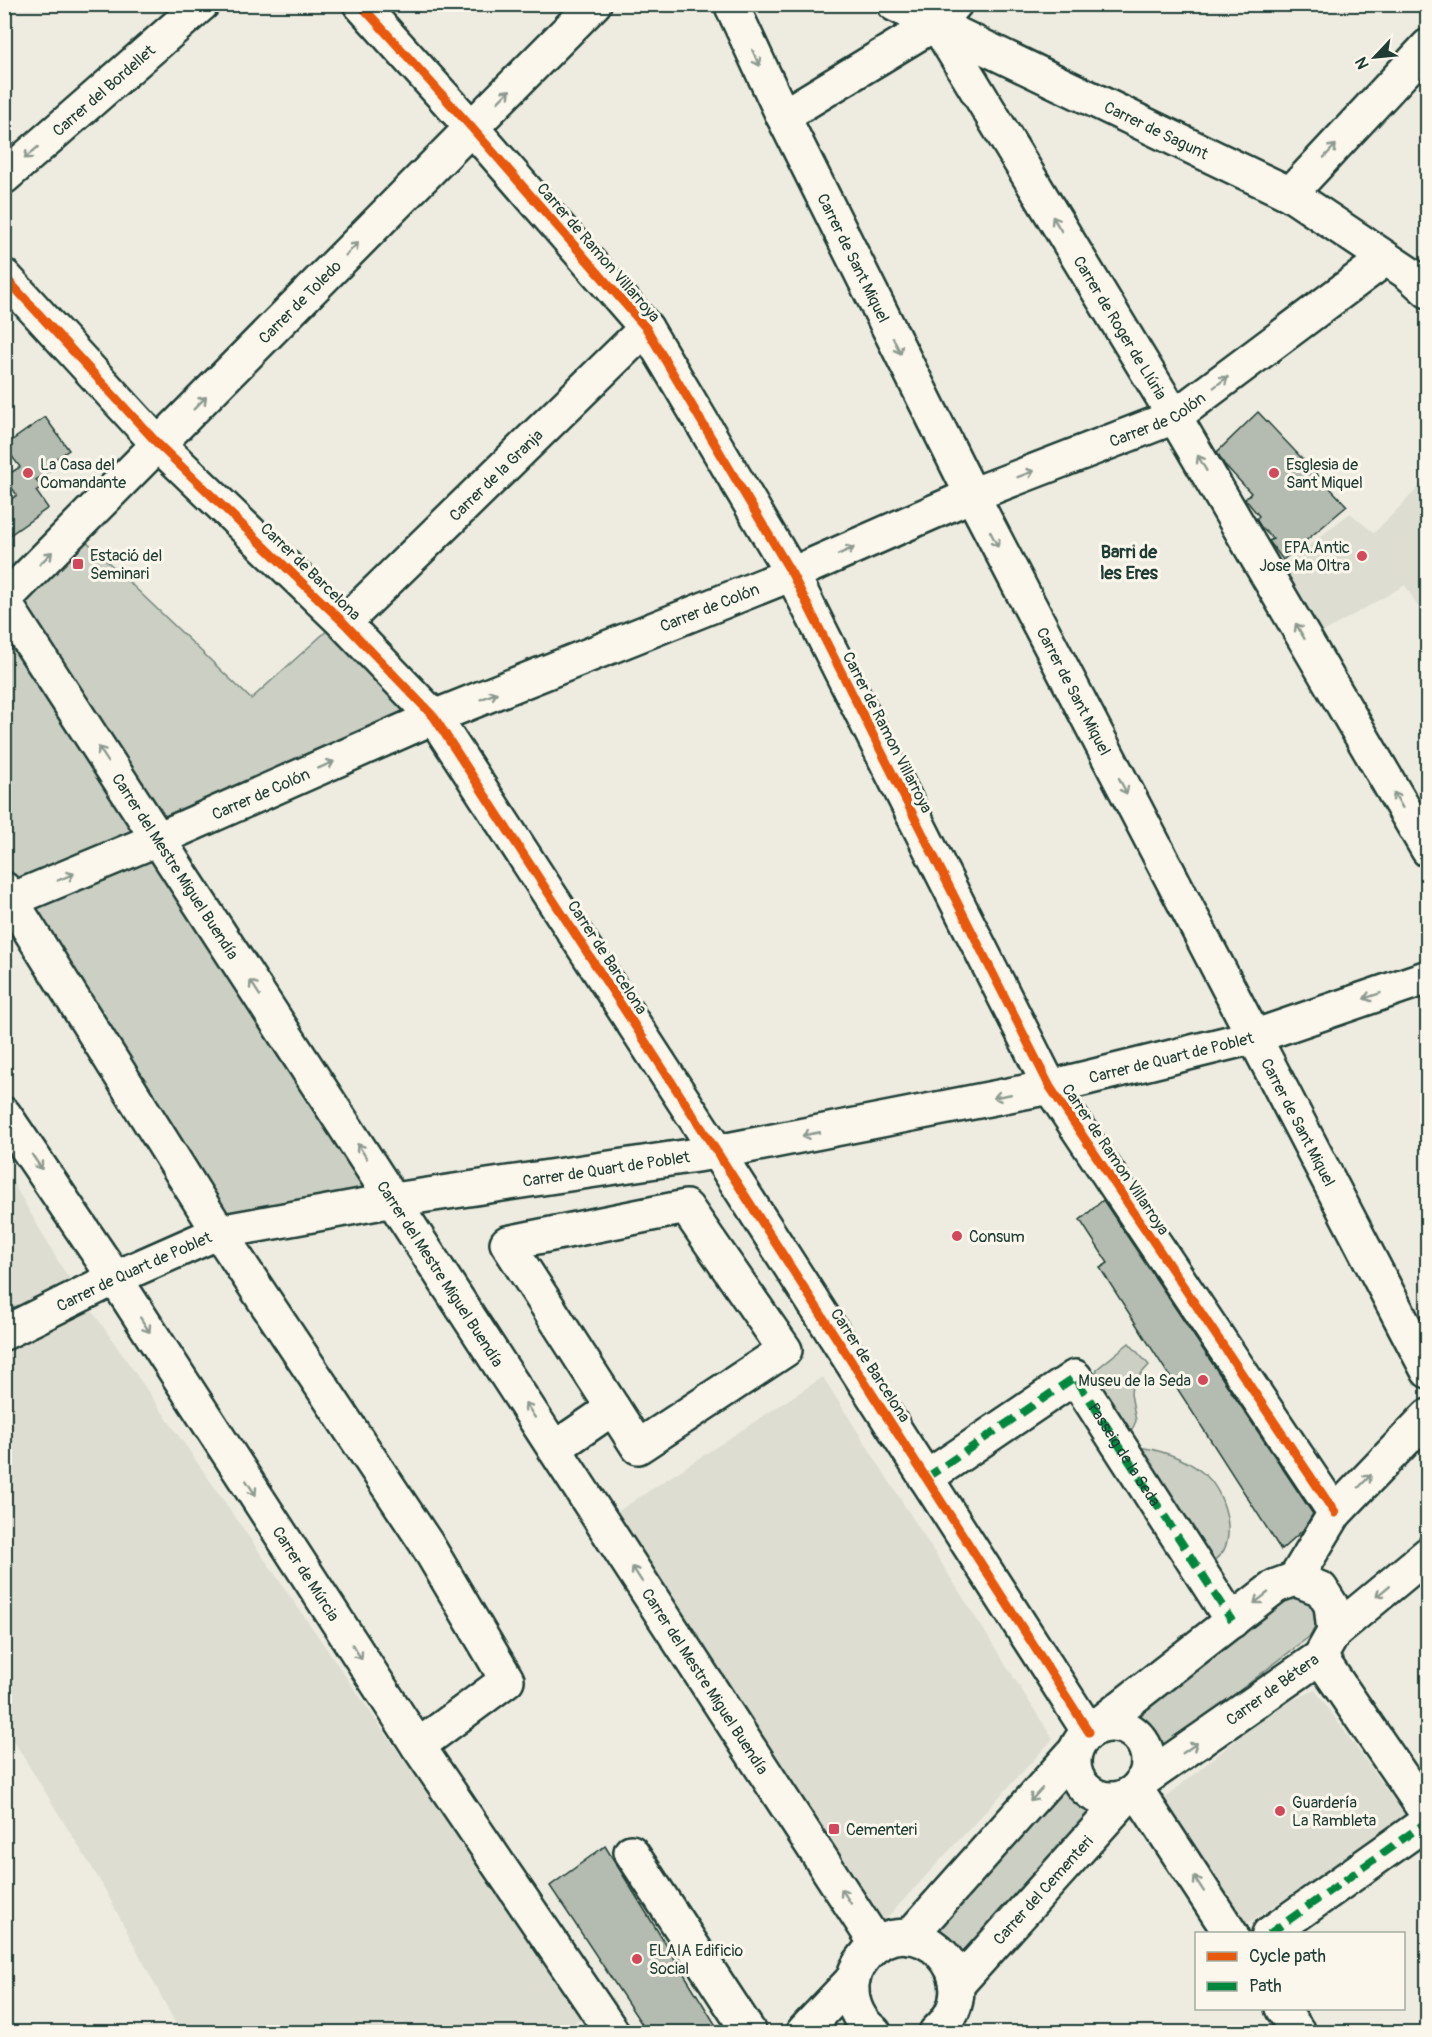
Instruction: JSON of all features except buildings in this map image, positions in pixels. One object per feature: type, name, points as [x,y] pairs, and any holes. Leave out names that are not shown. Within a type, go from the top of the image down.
[{"type":"street","name":"Carrer del Bordellet","points":[[4,177],[202,4]]},
{"type":"street","name":"Carrer de Ramon Villarroya","points":[[360,4],[472,128],[646,328],[792,574],[1050,1087],[1335,1513]]},
{"type":"street","name":"Carrer de Toledo","points":[[4,601],[594,4]]},
{"type":"street","name":"Carrer de Sant Miquel","points":[[731,4],[783,116],[972,495],[1428,1371]]},
{"type":"street","name":"Carrer de Sagunt","points":[[894,4],[946,14],[1290,194],[1412,270]]},
{"type":"street","points":[[783,116],[946,14]]},
{"type":"street","name":"Carrer de Roger de Llúria","points":[[946,14],[1174,417],[1428,850]]},
{"type":"street","points":[[1290,194],[1428,45]]},
{"type":"street","name":"Carrer de Colón","points":[[7,897],[158,839],[434,717],[792,574],[972,495],[1174,417],[1412,270]]},
{"type":"street","name":"Carrer de Barcelona","points":[[4,276],[158,444],[344,624],[434,717],[926,1478],[1086,1737]]},
{"type":"street","name":"Carrer de la Granja","points":[[344,624],[646,328]]},
{"type":"street","name":"Carrer del Mestre Miguel Buendía","points":[[4,601],[878,1945]]},
{"type":"street","points":[[7,897],[219,1232],[426,1543],[507,1680],[418,1746]]},
{"type":"street","name":"Carrer de Quart de Poblet","points":[[4,1333],[115,1278],[219,1232],[394,1200],[717,1152],[1050,1087],[1253,1037],[1428,977]]},
{"type":"street","name":"Carrer de Múrcia","points":[[4,1114],[115,1278],[418,1746],[612,2032]]},
{"type":"street","points":[[686,1207],[784,1350],[638,1447],[613,1408],[507,1243],[686,1207]]},
{"type":"street","name":"Passeig de la Seda","points":[[926,1478],[1075,1377],[1232,1621]]},
{"type":"street","points":[[555,1448],[613,1408]]},
{"type":"street","points":[[909,1937],[1086,1737],[1276,1586],[1295,1579],[1335,1513],[1428,1416]]},
{"type":"street","name":"Carrer de Bétera","points":[[1135,1788],[1327,1644],[1428,1554]]},
{"type":"street","points":[[1295,1579],[1321,1589],[1331,1605],[1327,1644],[1428,1815]]},
{"type":"street","points":[[1114,1725],[1134,1733],[1141,1741],[1148,1761],[1146,1772],[1135,1788],[1116,1799],[1092,1794],[1083,1786],[1076,1775],[1074,1763],[1086,1737],[1114,1725]]},
{"type":"street","points":[[1135,1788],[1230,1932]]},
{"type":"street","name":"Carrer del Cementeri","points":[[957,1985],[1135,1788]]},
{"type":"street","points":[[1272,1932],[1428,1821]]},
{"type":"street","points":[[631,1852],[749,2032]]},
{"type":"street","points":[[874,2032],[866,2026],[857,2012],[852,1996],[853,1979],[859,1963],[870,1949],[897,1938],[909,1937],[923,1940],[937,1948],[947,1958],[954,1971],[957,2000],[952,2013],[936,2032]]},
{"type":"street","points":[[803,2032],[853,1979]]},
{"type":"street","points":[[1282,2010],[1298,2032]]},
{"type":"shaded area","name":"EPA.Antic Jose Mª Oltra","points":[[1427,479],[1427,621],[1405,585],[1306,642],[1268,578],[1350,513],[1374,533]]},
{"type":"shaded area","points":[[82,537],[251,699],[331,627],[419,717],[160,834],[13,604]]},
{"type":"shaded area","points":[[4,623],[145,836],[15,892],[4,876]]},
{"type":"shaded area","points":[[153,849],[381,1197],[225,1224],[23,902]]},
{"type":"shaded area","points":[[4,1167],[61,1266],[582,2017],[564,2032],[180,2032],[102,1884],[5,1727]]},
{"type":"shaded area","points":[[1129,1343],[1149,1365],[1132,1384],[1131,1394],[1136,1421],[1131,1432],[1124,1428],[1095,1382],[1097,1369]]},
{"type":"shaded area","points":[[823,1377],[1053,1739],[882,1923],[617,1512]]},
{"type":"shaded area","points":[[1134,1447],[1179,1458],[1203,1473],[1216,1488],[1225,1508],[1228,1530],[1224,1550],[1211,1563]]},
{"type":"shaded area","points":[[1291,1596],[1306,1601],[1315,1609],[1316,1621],[1310,1636],[1158,1754],[1147,1734],[1130,1720],[1282,1599]]},
{"type":"shaded area","name":"Guardería La Rambleta","points":[[1315,1690],[1406,1817],[1239,1929],[1155,1806],[1275,1708]]},
{"type":"shaded area","points":[[1060,1780],[1075,1801],[1096,1815],[961,1957],[934,1932]]},
{"type":"marked path","points":[[926,1478],[1075,1377],[1232,1621]]},
{"type":"marked path","points":[[1272,1932],[1428,1821]]},
{"type":"cycle path","points":[[360,4],[472,128],[646,328],[792,574],[1050,1087],[1335,1513]]},
{"type":"cycle path","points":[[4,276],[158,444],[344,623],[434,717],[717,1152],[1089,1732]]},
{"type":"place","name":"La Casa del Comandante","points":[[28,473]]},
{"type":"place","name":"Esglesia de Sant Miquel","points":[[1274,473]]},
{"type":"place","name":"EPA.Antic Jose Mª Oltra","points":[[1362,556]]},
{"type":"place","name":"Estació del Seminari","points":[[78,564]]},
{"type":"place","name":"Consum","points":[[957,1236]]},
{"type":"place","name":"Museu de la Seda","points":[[1203,1380]]},
{"type":"place","name":"Guardería La Rambleta","points":[[1280,1811]]},
{"type":"place","name":"Cementeri","points":[[834,1829]]},
{"type":"place","name":"ELAIA Edificio Social","points":[[637,1959]]},
{"type":"district","name":"Barri de les Eres","points":[[1129,562]]}]
